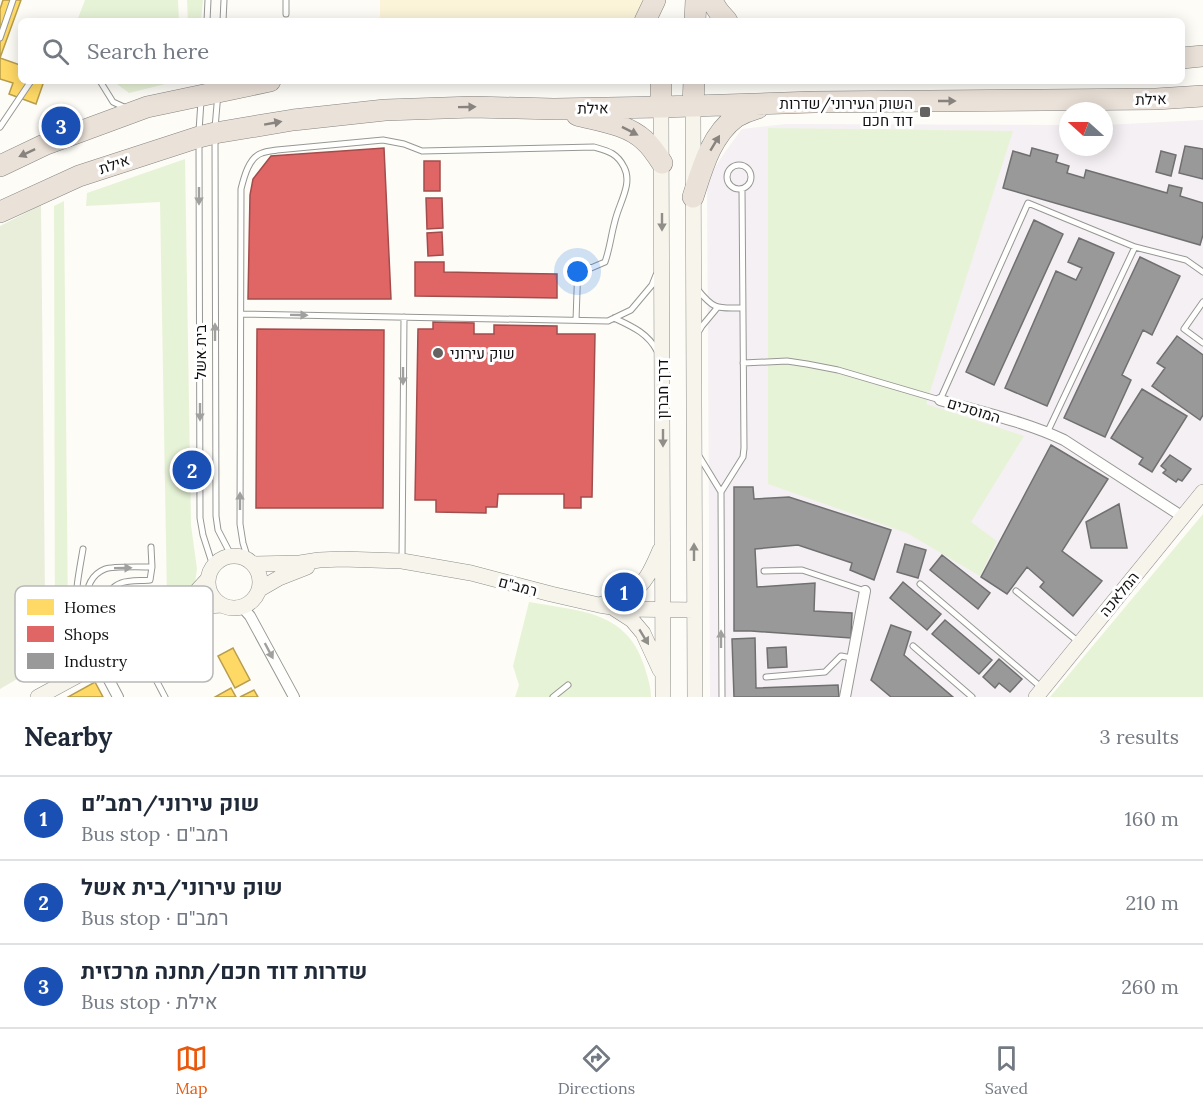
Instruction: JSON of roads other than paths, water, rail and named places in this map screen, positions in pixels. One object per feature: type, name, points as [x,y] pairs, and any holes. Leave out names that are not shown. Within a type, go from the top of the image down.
[{"type":"highway","points":[[646,18],[654,0]]},
{"type":"highway","points":[[662,0],[662,18]]},
{"type":"highway","points":[[695,18],[696,0]]},
{"type":"highway","points":[[711,0],[724,18]]},
{"type":"highway","points":[[1185,58],[1203,56]]},
{"type":"highway","points":[[0,166],[44,146],[142,109],[210,89],[248,84]]},
{"type":"highway","name":"דרך חברון","points":[[661,84],[661,107]]},
{"type":"highway","points":[[693,106],[694,84]]},
{"type":"highway","name":"אילת","points":[[0,212],[79,176],[207,135],[293,120],[385,110],[1145,99],[1203,96]]},
{"type":"highway","points":[[693,197],[708,154],[720,134],[735,118],[757,108],[784,103]]},
{"type":"highway","points":[[554,109],[620,126],[645,141],[662,163]]},
{"type":"main road","points":[[693,106],[695,697]]},
{"type":"main road","name":"דרך חברון","points":[[661,107],[663,697]]},
{"type":"main road","name":"המלאכה","points":[[1039,693],[1203,492]]},
{"type":"main road","points":[[606,606],[630,595],[642,584],[653,567],[663,544]]},
{"type":"main road","points":[[200,586],[218,561],[231,555],[240,556],[251,562],[259,572],[260,589],[250,603],[235,608],[221,604],[213,605]]},
{"type":"main road","name":"רמב\"ם","points":[[260,589],[279,578],[310,566],[342,559]]},
{"type":"main road","name":"רמב\"ם","points":[[251,562],[291,563],[342,559],[402,561],[471,573],[606,606],[694,610]]},
{"type":"main road","points":[[210,586],[211,573]]},
{"type":"main road","points":[[213,597],[221,604]]},
{"type":"main road","points":[[606,606],[632,620],[643,633],[663,676]]},
{"type":"main road","points":[[38,697],[65,682]]},
{"type":"street","name":"המוסכים","points":[[940,400],[1064,440],[1183,517]]},
{"type":"street","points":[[845,697],[865,591]]},
{"type":"street","points":[[242,607],[250,616],[294,697]]},
{"type":"street","points":[[110,682],[118,697]]},
{"type":"lane","points":[[0,38],[13,0]]},
{"type":"lane","points":[[207,18],[208,0]]},
{"type":"lane","points":[[223,18],[224,0]]},
{"type":"lane","points":[[285,14],[286,0]]},
{"type":"lane","points":[[0,127],[29,84]]},
{"type":"lane","points":[[102,84],[113,102],[126,108],[142,109]]},
{"type":"lane","points":[[207,135],[210,89]]},
{"type":"lane","points":[[207,135],[210,89]]},
{"type":"lane","name":"בית אשל","points":[[207,135],[216,516],[218,530],[231,555]]},
{"type":"lane","name":"בית אשל","points":[[207,135],[200,518],[211,573]]},
{"type":"lane","points":[[251,562],[243,543],[240,524],[241,189],[245,174],[260,153],[383,140],[404,144],[422,151],[594,147],[611,151],[620,159],[627,174],[626,187],[614,221],[605,262],[591,268],[578,263],[576,320]]},
{"type":"lane","points":[[735,166],[743,166],[750,172],[751,180],[742,189],[731,187],[727,180],[729,170],[735,166]]},
{"type":"lane","points":[[721,492],[743,457],[744,448],[742,189]]},
{"type":"lane","points":[[940,400],[1028,203],[1135,248],[1186,260],[1203,272]]},
{"type":"lane","points":[[1047,433],[1135,248]]},
{"type":"lane","points":[[241,314],[608,321],[631,310],[639,301],[652,285],[662,260]]},
{"type":"lane","points":[[694,284],[717,308],[743,308]]},
{"type":"lane","points":[[1203,302],[1184,329],[1203,343]]},
{"type":"lane","points":[[694,344],[702,326],[717,308]]},
{"type":"lane","points":[[402,561],[404,317]]},
{"type":"lane","points":[[614,318],[636,328],[653,343],[662,362]]},
{"type":"lane","name":"המוסכים","points":[[743,363],[787,361],[807,364],[838,370],[940,400]]},
{"type":"lane","points":[[694,448],[721,492],[722,697]]},
{"type":"lane","points":[[114,586],[122,582],[150,580],[151,547]]},
{"type":"lane","points":[[78,586],[83,549]]},
{"type":"lane","points":[[89,586],[98,573],[107,568],[152,567]]},
{"type":"lane","points":[[764,571],[802,570],[865,591]]},
{"type":"lane","points":[[920,584],[1039,693]]},
{"type":"lane","points":[[1016,591],[1080,643]]},
{"type":"lane","points":[[913,646],[972,697]]},
{"type":"lane","points":[[766,677],[825,672],[841,656],[852,658]]},
{"type":"lane","points":[[157,682],[165,697]]},
{"type":"lane","points":[[553,697],[568,685]]},
{"type":"place","name":"השוק העירוני/שדרות דוד חכם","points":[[925,112]]},
{"type":"place","name":"שדרות דוד חכם/תחנה מרכזית","points":[[61,126]]},
{"type":"place","name":"שוק עירוני","points":[[438,353]]},
{"type":"place","name":"שוק עירוני/בית אשל","points":[[192,470]]},
{"type":"place","name":"שוק עירוני/רמב״ם","points":[[624,592]]}]
